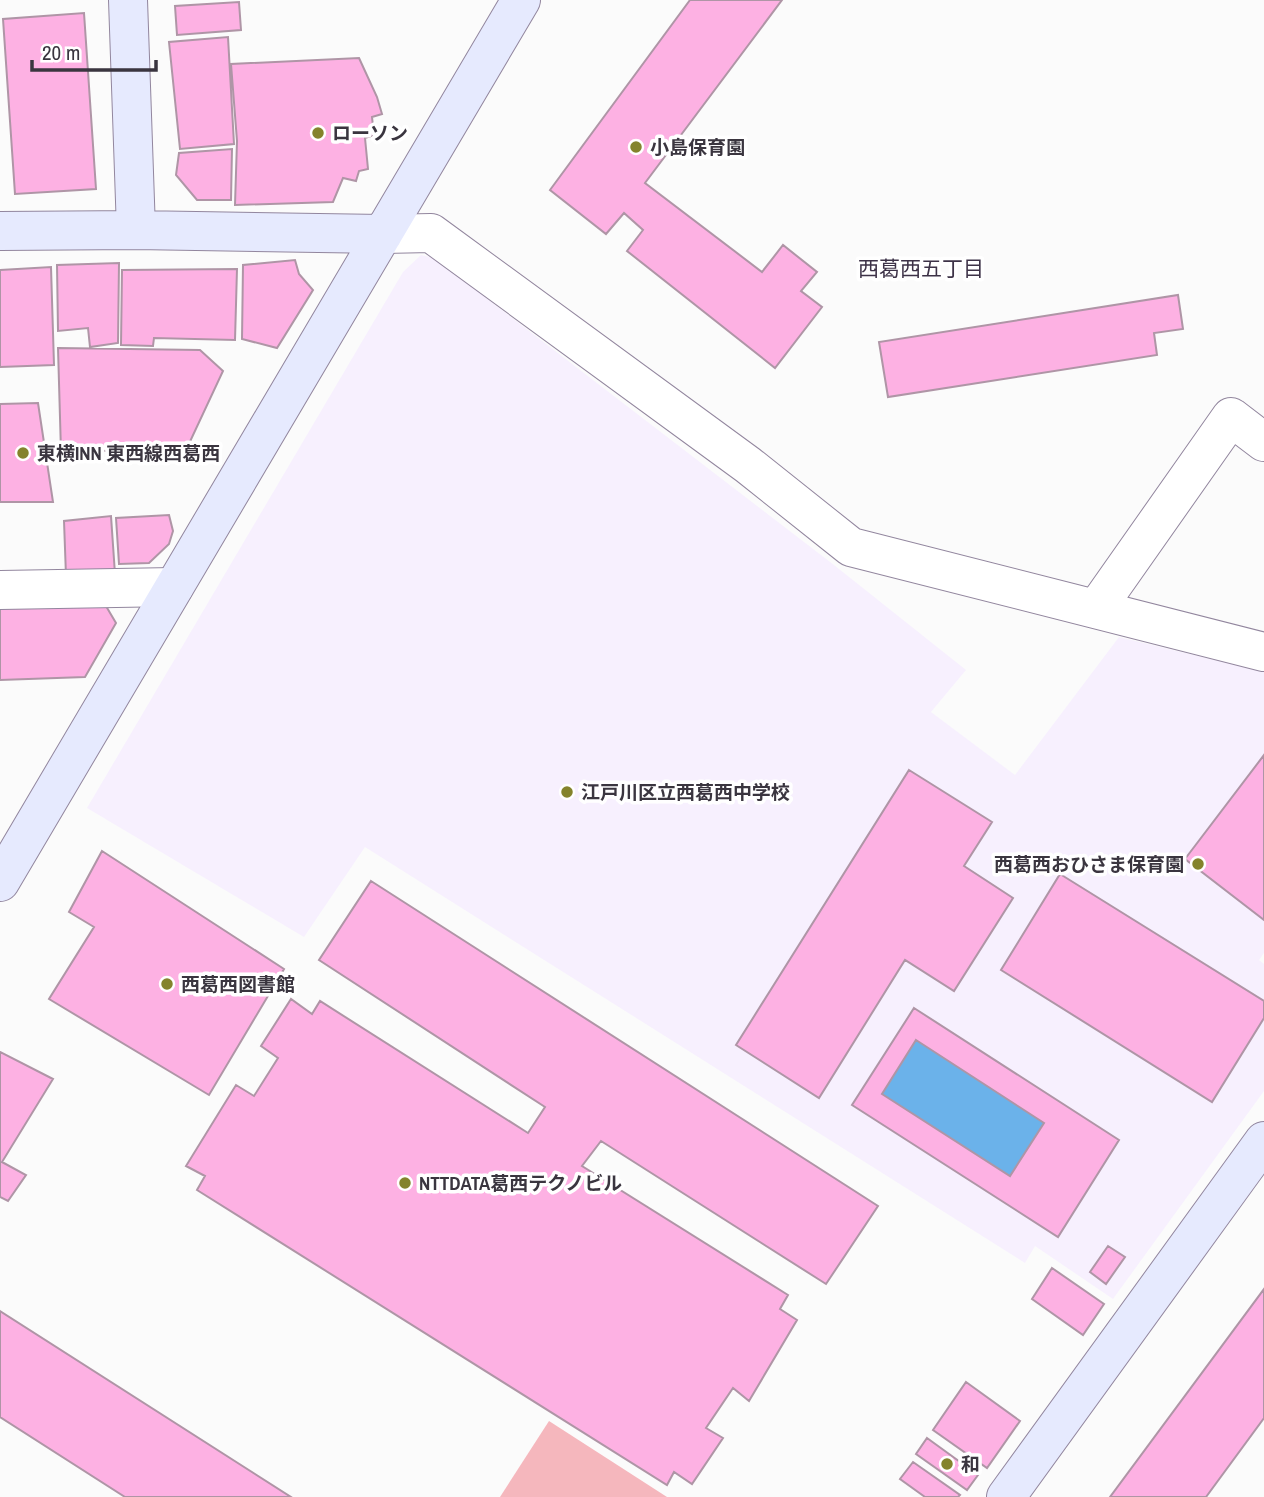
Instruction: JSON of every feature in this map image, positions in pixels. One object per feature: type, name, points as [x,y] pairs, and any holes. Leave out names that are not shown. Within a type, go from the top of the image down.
[{"type":"street","points":[[128,0],[136,230]]},
{"type":"street","points":[[0,882],[521,0]]},
{"type":"street","points":[[0,231],[431,233],[748,465],[851,547],[1264,652]]},
{"type":"street","points":[[1096,609],[1231,417],[1264,442]]},
{"type":"street","points":[[0,590],[174,587]]},
{"type":"street","points":[[1006,1497],[1264,1141]]},
{"type":"shaded area","name":"江戸川区立西葛西中学校","points":[[421,255],[434,258],[834,565],[966,670],[931,712],[1015,775],[1119,637],[1264,672],[1264,953],[1259,960],[1264,964],[1264,1091],[1113,1299],[1035,1246],[1025,1263],[365,847],[304,937],[87,808],[403,272]]},
{"type":"shaded area","points":[[549,1421],[667,1497],[500,1497]]},
{"type":"water","points":[[916,1040],[1044,1123],[1010,1176],[882,1094]]},
{"type":"building","points":[[690,0],[782,0],[645,183],[762,272],[783,245],[817,272],[801,291],[822,307],[775,368],[627,251],[643,230],[624,213],[606,234],[550,190]]},
{"type":"building","points":[[239,2],[241,30],[177,35],[175,6]]},
{"type":"building","points":[[84,13],[96,189],[15,194],[3,19]]},
{"type":"building","points":[[228,37],[234,144],[180,149],[169,42]]},
{"type":"building","points":[[359,58],[382,114],[372,117],[374,135],[365,138],[368,169],[359,171],[356,181],[343,178],[333,202],[235,205],[237,141],[231,64]]},
{"type":"building","points":[[232,149],[231,200],[197,200],[176,175],[179,153]]},
{"type":"building","points":[[295,260],[299,274],[313,290],[277,348],[242,339],[243,265]]},
{"type":"building","points":[[119,263],[118,343],[90,347],[88,328],[58,331],[57,265]]},
{"type":"building","points":[[51,267],[54,365],[0,367],[0,270]]},
{"type":"building","points":[[237,269],[235,340],[154,338],[153,346],[121,345],[122,270]]},
{"type":"building","points":[[1178,295],[1183,329],[1154,333],[1157,355],[888,397],[879,342]]},
{"type":"building","points":[[58,348],[200,350],[223,371],[187,448],[61,452]]},
{"type":"building","name":"東横INN 東西線西葛西","points":[[38,403],[53,502],[0,502],[0,404]]},
{"type":"building","points":[[169,515],[173,531],[169,544],[149,563],[119,564],[116,518]]},
{"type":"building","points":[[111,516],[115,574],[66,576],[64,521]]},
{"type":"building","points":[[103,601],[116,623],[85,677],[0,680],[0,607]]},
{"type":"building","points":[[1264,755],[1264,920],[1185,859]]},
{"type":"building","points":[[909,770],[992,822],[964,866],[1013,898],[954,991],[905,960],[819,1098],[736,1045]]},
{"type":"building","name":"西葛西図書館","points":[[102,851],[284,969],[209,1095],[49,999],[94,927],[69,912]]},
{"type":"building","points":[[1060,874],[1264,1001],[1264,1018],[1212,1102],[1001,970]]},
{"type":"building","name":"NTTDATA葛西テクノビル","points":[[371,881],[878,1206],[826,1284],[601,1141],[582,1166],[788,1295],[780,1309],[797,1320],[749,1401],[733,1388],[706,1428],[723,1438],[692,1484],[674,1472],[667,1485],[197,1190],[205,1176],[186,1166],[236,1085],[254,1096],[278,1058],[261,1046],[291,999],[312,1014],[320,1001],[528,1133],[545,1107],[319,960]]},
{"type":"building","points":[[914,1008],[1119,1140],[1058,1237],[852,1105]],"holes":[[[916,1040],[1044,1123],[1010,1176],[882,1094]]]},
{"type":"building","points":[[0,1052],[53,1079],[2,1162],[26,1175],[8,1201],[0,1197]]},
{"type":"building","points":[[1108,1246],[1125,1257],[1106,1284],[1090,1272]]},
{"type":"building","points":[[1052,1268],[1104,1304],[1083,1335],[1032,1299]]},
{"type":"building","points":[[1264,1289],[1264,1418],[1206,1497],[1110,1497]]},
{"type":"building","points":[[0,1311],[291,1497],[125,1497],[0,1417]]},
{"type":"building","points":[[966,1382],[1020,1421],[987,1468],[933,1430]]},
{"type":"building","name":"和","points":[[927,1438],[978,1475],[967,1490],[916,1454]]},
{"type":"building","points":[[913,1462],[960,1495],[925,1497],[900,1479]]},
{"type":"place","name":"ローソン","points":[[318,133]]},
{"type":"place","name":"小島保育園","points":[[636,147]]},
{"type":"place","name":"東横INN 東西線西葛西","points":[[23,453]]},
{"type":"place","name":"江戸川区立西葛西中学校","points":[[567,792]]},
{"type":"place","name":"西葛西おひさま保育園","points":[[1198,864]]},
{"type":"place","name":"西葛西図書館","points":[[167,984]]},
{"type":"place","name":"NTTDATA葛西テクノビル","points":[[405,1183]]},
{"type":"place","name":"和","points":[[947,1464]]},
{"type":"district","name":"西葛西五丁目","points":[[921,268]]}]
